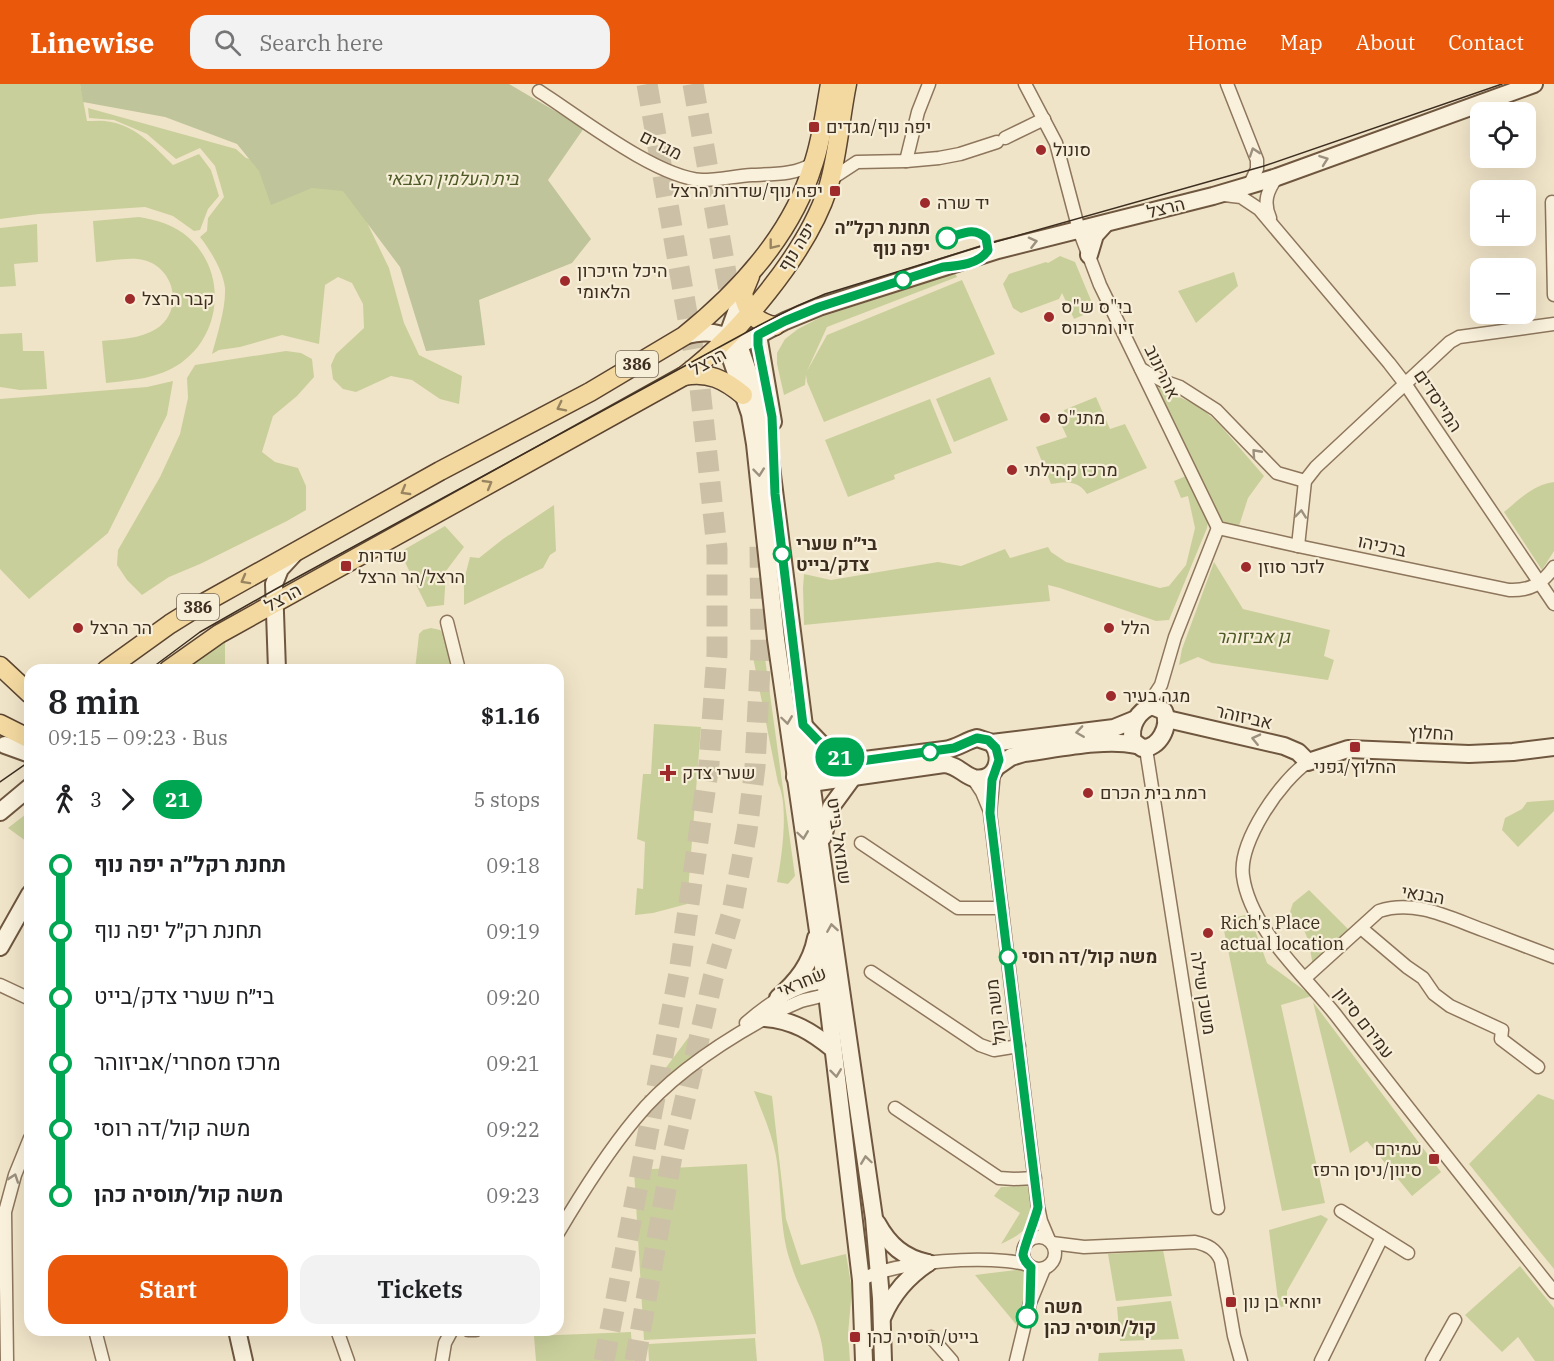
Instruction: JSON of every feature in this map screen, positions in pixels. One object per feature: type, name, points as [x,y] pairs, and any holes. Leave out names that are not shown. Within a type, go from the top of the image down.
[{"type":"main road","name":"יפה נוף","points":[[684,336],[712,311],[755,266],[789,223],[814,163],[830,84]]},
{"type":"main road","name":"יפה נוף","points":[[684,376],[705,359],[760,323],[766,293],[788,264],[823,202],[831,179],[847,84]]},
{"type":"main road","points":[[755,266],[743,293],[760,323]]},
{"type":"main road","name":"הרצל","points":[[115,664],[188,613],[440,471],[590,392],[684,336]]},
{"type":"main road","points":[[684,376],[708,374],[730,385],[743,395]]},
{"type":"main road","name":"הרצל","points":[[176,664],[207,641],[277,601],[684,376]]},
{"type":"main road","points":[[0,666],[24,688]]},
{"type":"main road","points":[[0,724],[24,733]]},
{"type":"street","points":[[906,161],[912,131],[929,84]]},
{"type":"street","name":"אהרונוב","points":[[1025,84],[1061,159],[1079,230],[1100,285],[1218,528]]},
{"type":"street","points":[[1227,84],[1257,160],[1257,169],[1249,186]]},
{"type":"street","name":"הרצל","points":[[760,323],[819,307],[974,258],[1249,186],[1534,84]]},
{"type":"street","name":"מגדים","points":[[539,91],[642,158],[668,171],[701,180],[798,171],[814,163]]},
{"type":"street","points":[[837,141],[844,155],[857,162],[906,161],[960,154],[1001,140],[1041,120]]},
{"type":"street","points":[[831,179],[857,162]]},
{"type":"street","points":[[783,173],[795,181],[801,197]]},
{"type":"street","name":"המייסדים","points":[[1277,177],[1270,187],[1265,202],[1268,216],[1277,229]]},
{"type":"street","name":"המייסדים","points":[[1213,196],[1236,196],[1245,199],[1259,209],[1277,229],[1406,385],[1538,584],[1554,604]]},
{"type":"street","points":[[1552,202],[1554,295]]},
{"type":"street","points":[[1089,255],[1095,235],[1105,224]]},
{"type":"street","points":[[684,336],[705,331],[731,344],[743,293]]},
{"type":"street","points":[[760,323],[772,417],[775,494]]},
{"type":"street","points":[[1298,546],[1305,481],[1316,467],[1450,342],[1459,337],[1554,324]]},
{"type":"street","name":"שמואל בייט","points":[[731,344],[755,444],[776,639],[821,856],[834,1049],[861,1280],[864,1361]]},
{"type":"street","name":"שמואל בייט","points":[[731,344],[761,409],[768,443],[803,725],[817,932],[831,988],[874,1218],[883,1361]]},
{"type":"street","points":[[1141,369],[1162,381],[1180,387],[1216,410],[1277,473],[1305,481]]},
{"type":"street","points":[[805,775],[853,769],[944,764],[967,774],[984,778],[1011,757],[1024,753],[1102,743],[1125,742],[1141,747],[1151,747],[1160,739],[1153,714],[1174,638],[1218,528]]},
{"type":"street","name":"ברכיהו","points":[[1218,528],[1490,587],[1519,590],[1529,589],[1538,584]]},
{"type":"street","points":[[277,664],[277,601],[274,590],[276,576],[296,552]]},
{"type":"street","points":[[1538,584],[1554,567]]},
{"type":"street","points":[[447,622],[458,664]]},
{"type":"street","points":[[992,743],[1114,728],[1153,714]]},
{"type":"street","points":[[1141,747],[1132,737],[1132,730],[1153,714]]},
{"type":"street","name":"אביזוהר","points":[[1153,714],[1284,746],[1299,752],[1308,762]]},
{"type":"street","points":[[803,725],[827,750],[853,769],[963,746]]},
{"type":"street","points":[[2,746],[24,735]]},
{"type":"street","points":[[967,774],[959,755],[967,742],[977,738],[992,743],[999,753],[996,769]]},
{"type":"street","points":[[2,746],[24,752]]},
{"type":"street","name":"משכן שילה","points":[[1141,747],[1218,1208]]},
{"type":"street","name":"החלוץ","points":[[1308,762],[1348,749],[1469,754],[1554,747]]},
{"type":"street","name":"עמירם סיוון","points":[[1308,762],[1284,786],[1263,813],[1249,842],[1242,869],[1249,900],[1266,932],[1554,1292]]},
{"type":"street","points":[[821,856],[824,831],[831,807],[853,769]]},
{"type":"street","name":"משה קול","points":[[990,813],[996,769]]},
{"type":"street","name":"משה קול","points":[[967,774],[982,792],[990,813],[1038,1207],[1050,1242]]},
{"type":"street","points":[[0,812],[24,792]]},
{"type":"street","points":[[861,843],[958,908],[1002,908]]},
{"type":"street","points":[[0,947],[24,905]]},
{"type":"street","name":"הבנאי","points":[[1305,978],[1379,911],[1392,907],[1430,911],[1554,957]]},
{"type":"street","points":[[1362,928],[1423,978],[1434,994],[1450,1006],[1502,1030],[1501,1039],[1538,1067]]},
{"type":"street","points":[[778,998],[803,971],[812,953],[817,932]]},
{"type":"street","points":[[871,972],[980,1045],[994,1050],[1019,1046]]},
{"type":"street","points":[[0,985],[24,996]]},
{"type":"street","name":"שחראי","points":[[564,1223],[635,1119],[670,1083],[723,1043],[766,1005],[801,988],[831,988]]},
{"type":"street","name":"שחראי","points":[[723,1043],[765,1018],[831,988]]},
{"type":"street","points":[[765,1018],[795,1024],[814,1034],[834,1049]]},
{"type":"street","points":[[895,1108],[999,1178],[1035,1178]]},
{"type":"street","points":[[7,1361],[5,1212],[24,1152]]},
{"type":"street","name":"משה קול","points":[[1026,1244],[1038,1207]]},
{"type":"street","points":[[1341,1211],[1408,1253]]},
{"type":"street","points":[[874,1218],[886,1238],[897,1250],[906,1256],[928,1263]]},
{"type":"street","points":[[992,1259],[1037,1237],[1050,1242],[1084,1247],[1195,1242],[1211,1247],[1221,1261],[1234,1336],[1241,1361]]},
{"type":"street","points":[[1321,1361],[1382,1237]]},
{"type":"street","points":[[1050,1242],[1055,1251],[1054,1260]]},
{"type":"street","points":[[1016,1361],[1030,1303],[1034,1267],[1024,1256],[1026,1244]]},
{"type":"street","points":[[861,1280],[879,1271],[928,1263],[1006,1259],[1034,1267],[1049,1266],[1054,1260],[1084,1247]]},
{"type":"street","points":[[882,1317],[900,1286],[928,1263]]},
{"type":"street","points":[[1432,1361],[1455,1320]]},
{"type":"street","points":[[97,1336],[104,1361]]},
{"type":"street","points":[[238,1336],[244,1361]]},
{"type":"street","points":[[339,1336],[348,1361]]},
{"type":"street","points":[[442,1361],[445,1343],[449,1336]]},
{"type":"street","points":[[931,1337],[952,1361]]},
{"type":"green space","points":[[0,84],[80,84],[87,121],[108,121],[129,128],[145,139],[173,165],[199,154],[211,170],[219,196],[208,209],[200,230],[194,231],[173,216],[145,207],[0,219]]},
{"type":"green space","name":"בית העלמין הצבאי","points":[[80,84],[509,84],[584,128],[548,180],[591,239],[572,263],[479,300],[485,345],[426,351],[400,267],[343,191],[312,188],[271,205],[259,171],[237,144],[165,117],[83,102]]},
{"type":"green space","points":[[88,108],[236,149],[246,158],[343,185],[359,206],[389,268],[404,323],[419,355],[462,376],[459,404],[440,399],[412,380],[391,376],[356,392],[343,389],[333,379],[331,365],[336,354],[364,328],[363,304],[352,283],[338,277],[325,285],[319,344],[282,335],[240,347],[219,350],[212,354],[223,313],[225,288],[216,261],[200,237],[207,231],[208,218],[224,197],[215,166],[200,148],[176,159],[147,134],[114,120],[89,118]]},
{"type":"green space","points":[[139,217],[172,226],[189,238],[201,252],[210,268],[214,285],[215,302],[212,320],[195,351],[181,363],[145,378],[106,383],[102,341],[137,337],[156,329],[165,322],[173,303],[170,282],[157,266],[135,259],[96,262],[93,221]]},
{"type":"green space","points":[[37,224],[38,262],[14,264],[16,286],[0,287],[0,228]]},
{"type":"green space","points":[[1060,256],[1075,262],[1095,310],[1074,319],[1062,293],[1059,299],[1021,313],[1013,308],[1003,284],[1009,274],[1048,263]]},
{"type":"green space","points":[[1234,272],[1238,286],[1196,323],[1178,291]]},
{"type":"green space","points":[[955,273],[957,277],[827,327],[807,371],[827,335],[962,280],[995,354],[824,422],[806,375],[805,385],[784,395],[777,364],[777,353],[785,339],[798,329],[821,317]]},
{"type":"green space","points":[[22,333],[23,351],[44,351],[47,389],[20,390],[0,387],[0,334]]},
{"type":"green space","points":[[286,351],[301,353],[312,359],[314,377],[297,396],[273,416],[262,452],[275,462],[298,468],[306,486],[306,510],[200,564],[169,577],[142,595],[127,580],[117,565],[118,550],[160,477],[180,434],[188,398],[187,378],[195,365]]},
{"type":"green space","points":[[990,377],[1008,420],[954,442],[936,399]]},
{"type":"green space","points":[[173,381],[167,415],[108,533],[29,599],[0,569],[0,399],[147,387]]},
{"type":"green space","points":[[1155,386],[1199,406],[1219,424],[1264,476],[1248,498],[1239,526],[1227,524],[1218,517]]},
{"type":"green space","points":[[1096,397],[1110,429],[1125,424],[1147,468],[1087,494],[1075,484],[1051,484],[1036,447],[1067,437],[1060,422],[1066,418],[1064,410]]},
{"type":"green space","points":[[930,399],[952,453],[894,475],[895,479],[848,497],[825,440]]},
{"type":"green space","points":[[1186,476],[1208,521],[1169,620],[1156,621],[1048,585],[1050,601],[804,625],[804,574],[831,580],[938,562],[961,566],[1005,549],[1010,558],[1048,547],[1051,552],[1066,562],[1160,588],[1169,586],[1186,565],[1195,528],[1188,496],[1181,498],[1174,481]]},
{"type":"green space","points":[[1554,482],[1554,551],[1542,570],[1504,512],[1533,489]]},
{"type":"green space","points":[[554,505],[556,551],[550,555],[543,568],[464,605],[464,580],[470,557],[479,558]]},
{"type":"green space","points":[[445,526],[464,547],[446,571],[444,605],[427,607],[400,552]]},
{"type":"green space","name":"גן אביזוהר","points":[[1214,562],[1243,609],[1330,630],[1324,656],[1334,660],[1328,680],[1212,663],[1198,657],[1179,665],[1182,649]]},
{"type":"green space","points":[[431,628],[440,630],[444,634],[450,664],[416,664],[419,634]]},
{"type":"green space","points":[[225,640],[225,664],[189,664]]},
{"type":"green space","points":[[756,651],[765,658],[795,876],[788,884],[777,882],[782,845],[783,804],[752,652]]},
{"type":"green space","points":[[654,724],[701,727],[687,904],[635,915],[637,888],[643,889],[645,842],[637,839],[643,774],[651,774]]},
{"type":"green space","points":[[1554,800],[1554,811],[1518,847],[1502,830],[1505,818],[1522,809],[1527,802]]},
{"type":"green space","points":[[24,816],[24,840],[8,828]]},
{"type":"green space","points":[[1309,890],[1349,930],[1313,965],[1304,930],[1289,915],[1293,903]]},
{"type":"green space","points":[[1249,914],[1267,963],[1312,996],[1281,1005],[1325,1203],[1282,1211],[1222,921]]},
{"type":"green space","points":[[1313,1002],[1441,1172],[1412,1196],[1367,1141],[1350,1153]]},
{"type":"green space","points":[[688,1038],[703,1050],[675,1074],[656,1081]]},
{"type":"green space","points":[[754,1091],[772,1096],[786,1219],[801,1265],[846,1254],[852,1290],[848,1334],[850,1361],[824,1361],[815,1322],[786,1248],[776,1156]]},
{"type":"green space","points":[[1538,1094],[1554,1100],[1554,1269],[1469,1164]]},
{"type":"green space","points":[[747,1164],[756,1334],[644,1340],[634,1170]]},
{"type":"green space","points":[[1029,1186],[1031,1215],[1029,1222],[1020,1233],[1001,1244],[1020,1213],[994,1196],[1001,1187]]},
{"type":"green space","points":[[1321,1215],[1328,1219],[1287,1291],[1287,1305],[1279,1308],[1269,1230]]},
{"type":"green space","points":[[1163,1250],[1172,1296],[1116,1301],[1108,1254]]},
{"type":"green space","points":[[1520,1266],[1554,1308],[1554,1361],[1535,1361],[1518,1337],[1502,1352],[1465,1315]]},
{"type":"green space","points":[[1024,1269],[1023,1300],[1019,1328],[975,1275]]},
{"type":"green space","points":[[1171,1301],[1179,1339],[1120,1341],[1117,1307]]},
{"type":"green space","points":[[631,1332],[633,1361],[536,1361],[534,1336]]},
{"type":"green space","points":[[755,1338],[757,1361],[649,1361],[648,1344]]},
{"type":"green space","points":[[1182,1349],[1185,1361],[1098,1361],[1099,1353]]},
{"type":"tunnel","points":[[604,1361],[679,973],[709,764],[717,654],[717,549],[700,388],[647,84]]},
{"type":"tunnel","points":[[693,84],[733,313]]},
{"type":"tunnel","points":[[635,1361],[672,1156],[713,978],[732,912],[747,831],[755,767],[761,648],[760,543]]},
{"type":"tram line","points":[[157,664],[200,632],[274,590],[797,306],[825,294],[988,244],[1264,166],[1502,84]]},
{"type":"tram line","points":[[0,782],[24,765]]},
{"type":"bus line","name":"21","points":[[947,238],[969,231],[977,232],[986,238],[987,254],[957,266],[943,267],[801,314],[758,335],[758,345],[770,397],[775,494],[803,725],[827,750],[854,762],[944,750],[963,746],[977,738],[988,740],[999,753],[998,766],[992,780],[990,813],[1038,1207],[1036,1220],[1023,1251],[1025,1261],[1031,1267],[1030,1303],[1027,1317]]},
{"type":"place","name":"יפה נוף/מגדים","points":[[814,127]]},
{"type":"place","name":"סונול","points":[[1041,150]]},
{"type":"place","name":"יפה נוף/שדרות הרצל","points":[[835,191]]},
{"type":"place","name":"יד שרה","points":[[925,203]]},
{"type":"place","name":"תחנת רקל״ה יפה נוף","points":[[947,238]]},
{"type":"place","name":"היכל הזיכרון הלאומי","points":[[565,281]]},
{"type":"place","name":"קבר הרצל","points":[[130,299]]},
{"type":"place","name":"בי\"ס ש\"ס זיו ומרכוס","points":[[1049,317]]},
{"type":"place","name":"מתנ\"ס","points":[[1045,418]]},
{"type":"place","name":"מרכז קהילתי","points":[[1012,470]]},
{"type":"place","name":"בי״ח שערי צדק/בייט","points":[[782,554]]},
{"type":"place","name":"שדרות הרצל/הר הרצל","points":[[346,566]]},
{"type":"place","name":"לזכר סוזן","points":[[1246,567]]},
{"type":"place","name":"הר הרצל","points":[[78,628]]},
{"type":"place","name":"הלל","points":[[1109,628]]},
{"type":"place","name":"מגה בעיר","points":[[1111,696]]},
{"type":"place","name":"החלוץ/גפני","points":[[1355,747]]},
{"type":"place","name":"שערי צדק","points":[[668,773]]},
{"type":"place","name":"רמת בית הכרם","points":[[1088,793]]},
{"type":"place","name":"Rich's Place actual location","points":[[1208,933]]},
{"type":"place","name":"משה קול/דה רוסי","points":[[1008,957]]},
{"type":"place","name":"עמירם סיוון/ניסן הרפז","points":[[1434,1159]]},
{"type":"place","name":"יוחאי בן נון","points":[[1231,1302]]},
{"type":"place","name":"משה קול/תוסיה כהן","points":[[1027,1317]]},
{"type":"place","name":"בייט/תוסיה כהן","points":[[855,1337]]}]
